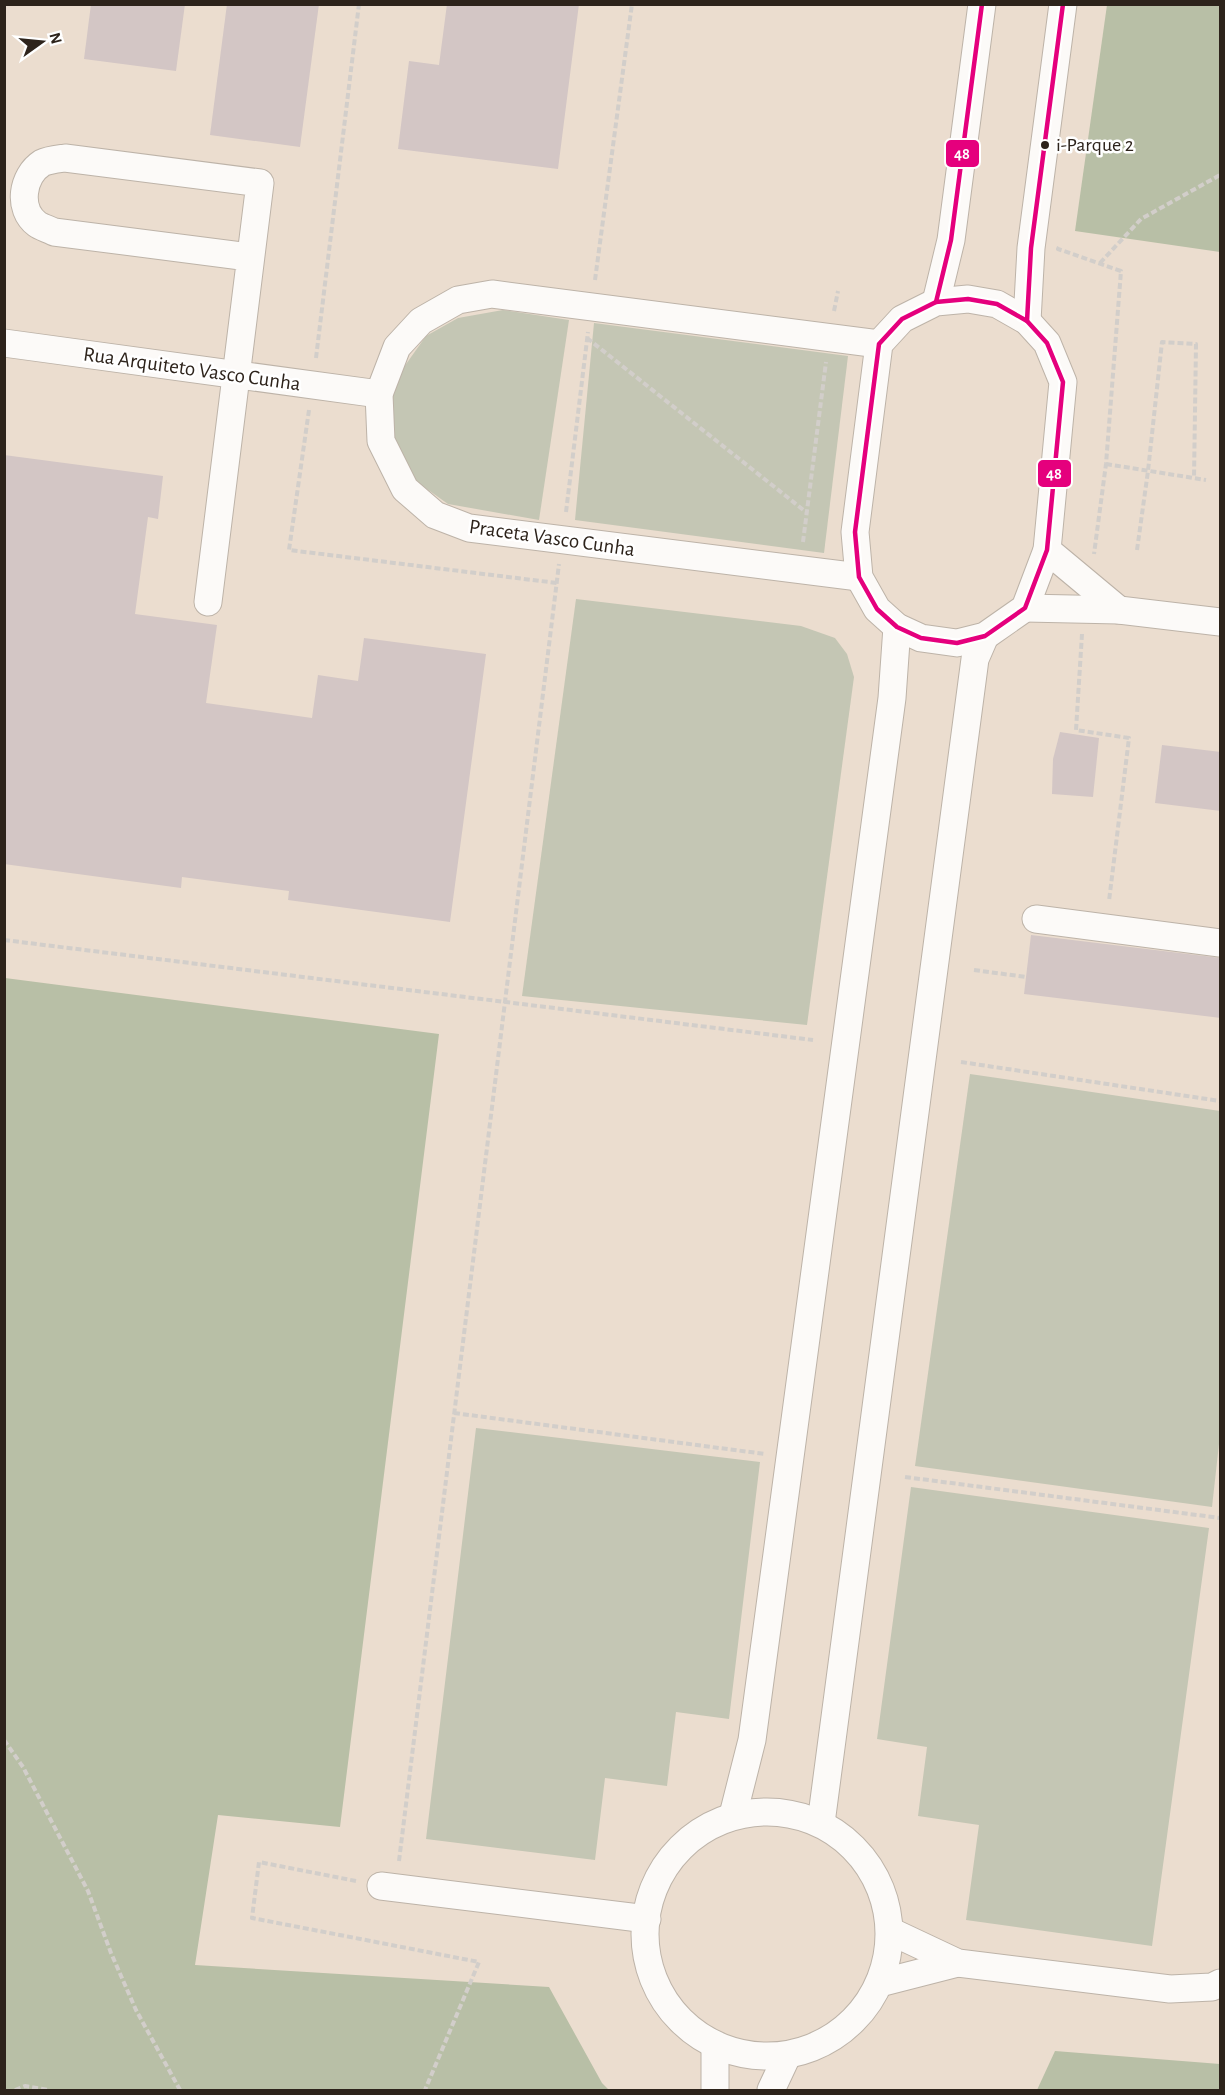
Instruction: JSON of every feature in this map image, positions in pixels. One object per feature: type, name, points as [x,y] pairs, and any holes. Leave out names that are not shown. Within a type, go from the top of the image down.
[{"type":"street","points":[[936,302],[951,240],[982,4]]},
{"type":"street","points":[[1027,321],[1031,248],[1063,4]]},
{"type":"street","points":[[208,602],[249,257],[260,183],[65,158],[42,163],[28,178],[23,194],[27,212],[36,224],[54,232],[249,257]]},
{"type":"street","name":"Praceta Vasco Cunha","points":[[859,577],[469,528],[435,515],[405,489],[381,441],[379,394],[397,347],[421,321],[458,300],[492,294],[879,344]]},
{"type":"street","points":[[1025,608],[1047,550],[1063,382],[1047,343],[1027,321],[997,304],[968,299],[936,302],[902,319],[879,344],[855,532],[859,577],[877,609],[897,627],[921,638],[957,643],[985,636],[1025,608],[1086,597],[1119,609],[1221,622]]},
{"type":"street","name":"Rua Arquiteto Vasco Cunha","points":[[4,343],[379,394]]},
{"type":"street","points":[[1047,550],[1086,597]]},
{"type":"street","points":[[733,1815],[752,1740],[891,709],[897,627]]},
{"type":"street","points":[[821,1823],[975,659],[985,636]]},
{"type":"street","points":[[1036,919],[1221,943]]},
{"type":"street","points":[[763,1811],[793,1813],[821,1823],[849,1842],[871,1868],[884,1898],[890,1931],[888,1957],[880,1983],[858,2017],[826,2043],[787,2056],[750,2056],[715,2046],[680,2022],[656,1987],[644,1946],[648,1903],[665,1864],[694,1834],[733,1815],[763,1811]]},
{"type":"street","points":[[388,1887],[646,1919]]},
{"type":"street","points":[[890,1931],[958,1963],[1170,1989],[1212,1987],[1221,1983]]},
{"type":"street","points":[[880,1983],[958,1963]]},
{"type":"street","points":[[715,2046],[715,2091]]},
{"type":"street","points":[[771,2091],[787,2056]]},
{"type":"path","points":[[359,4],[313,385],[289,550],[557,583]]},
{"type":"path","points":[[425,2091],[479,1962],[252,1918],[259,1862],[388,1887],[454,1413],[591,306],[632,4]]},
{"type":"path","points":[[1100,263],[1141,219],[1221,175]]},
{"type":"path","points":[[1060,237],[1058,249],[1121,271],[1106,464],[1086,597],[1076,730],[1129,738],[1105,928]]},
{"type":"path","points":[[799,571],[837,291]]},
{"type":"path","points":[[587,338],[806,513]]},
{"type":"path","points":[[1137,550],[1162,342],[1196,344],[1194,478]]},
{"type":"path","points":[[1106,464],[1206,480]]},
{"type":"path","points":[[4,940],[813,1040]]},
{"type":"path","points":[[974,970],[1026,977]]},
{"type":"path","points":[[961,1062],[1221,1101]]},
{"type":"path","points":[[454,1413],[790,1457]]},
{"type":"path","points":[[905,1477],[1221,1518]]},
{"type":"path","points":[[4,1740],[23,1767],[88,1891],[111,1953],[136,2010],[180,2091]]},
{"type":"path","points":[[15,2091],[25,2086],[48,2091]]},
{"type":"green space","points":[[1107,5],[1220,5],[1220,252],[1075,231]]},
{"type":"green space","points":[[503,310],[569,320],[539,520],[448,504],[417,482],[398,452],[389,422],[394,381],[426,336],[458,318]]},
{"type":"green space","points":[[594,323],[848,356],[824,553],[575,520]]},
{"type":"green space","points":[[576,599],[801,626],[835,638],[847,654],[854,677],[807,1025],[522,996]]},
{"type":"green space","points":[[5,978],[439,1034],[340,1827],[218,1815],[195,1965],[549,1987],[602,2083],[609,2090],[5,2090]]},
{"type":"green space","points":[[970,1074],[1220,1111],[1220,1435],[1212,1507],[915,1466]]},
{"type":"green space","points":[[476,1428],[760,1462],[729,1719],[676,1712],[667,1786],[605,1778],[595,1860],[426,1839]]},
{"type":"green space","points":[[911,1487],[1209,1528],[1152,1946],[966,1920],[979,1825],[918,1816],[927,1747],[877,1739]]},
{"type":"green space","points":[[1055,2051],[1220,2064],[1220,2090],[1037,2090]]},
{"type":"building","points":[[91,4],[185,4],[176,71],[84,59]]},
{"type":"building","points":[[227,4],[319,4],[300,147],[210,135]]},
{"type":"building","points":[[447,4],[579,4],[558,169],[398,149],[409,61],[439,65]]},
{"type":"building","points":[[4,455],[163,476],[158,519],[148,517],[135,614],[217,625],[206,703],[312,718],[318,675],[358,681],[364,638],[486,654],[450,922],[288,900],[289,891],[182,877],[181,888],[4,864]]},
{"type":"building","points":[[1060,732],[1099,738],[1093,797],[1052,794],[1053,759]]},
{"type":"building","points":[[1162,745],[1221,752],[1221,811],[1155,803]]},
{"type":"building","points":[[1031,935],[1221,958],[1221,1018],[1024,994]]},
{"type":"transit line","name":"48","points":[[936,302],[951,240],[982,4]]},
{"type":"transit line","name":"48","points":[[1027,321],[1031,248],[1063,4]]},
{"type":"transit line","name":"48","points":[[968,299],[997,304],[1027,321],[1047,343],[1063,382],[1047,550],[1025,608],[985,636],[957,643],[921,638],[897,627],[877,609],[859,577],[855,532],[879,344],[902,319],[936,302],[968,299]]},
{"type":"place","name":"i-Parque 2","points":[[1045,145]]}]
